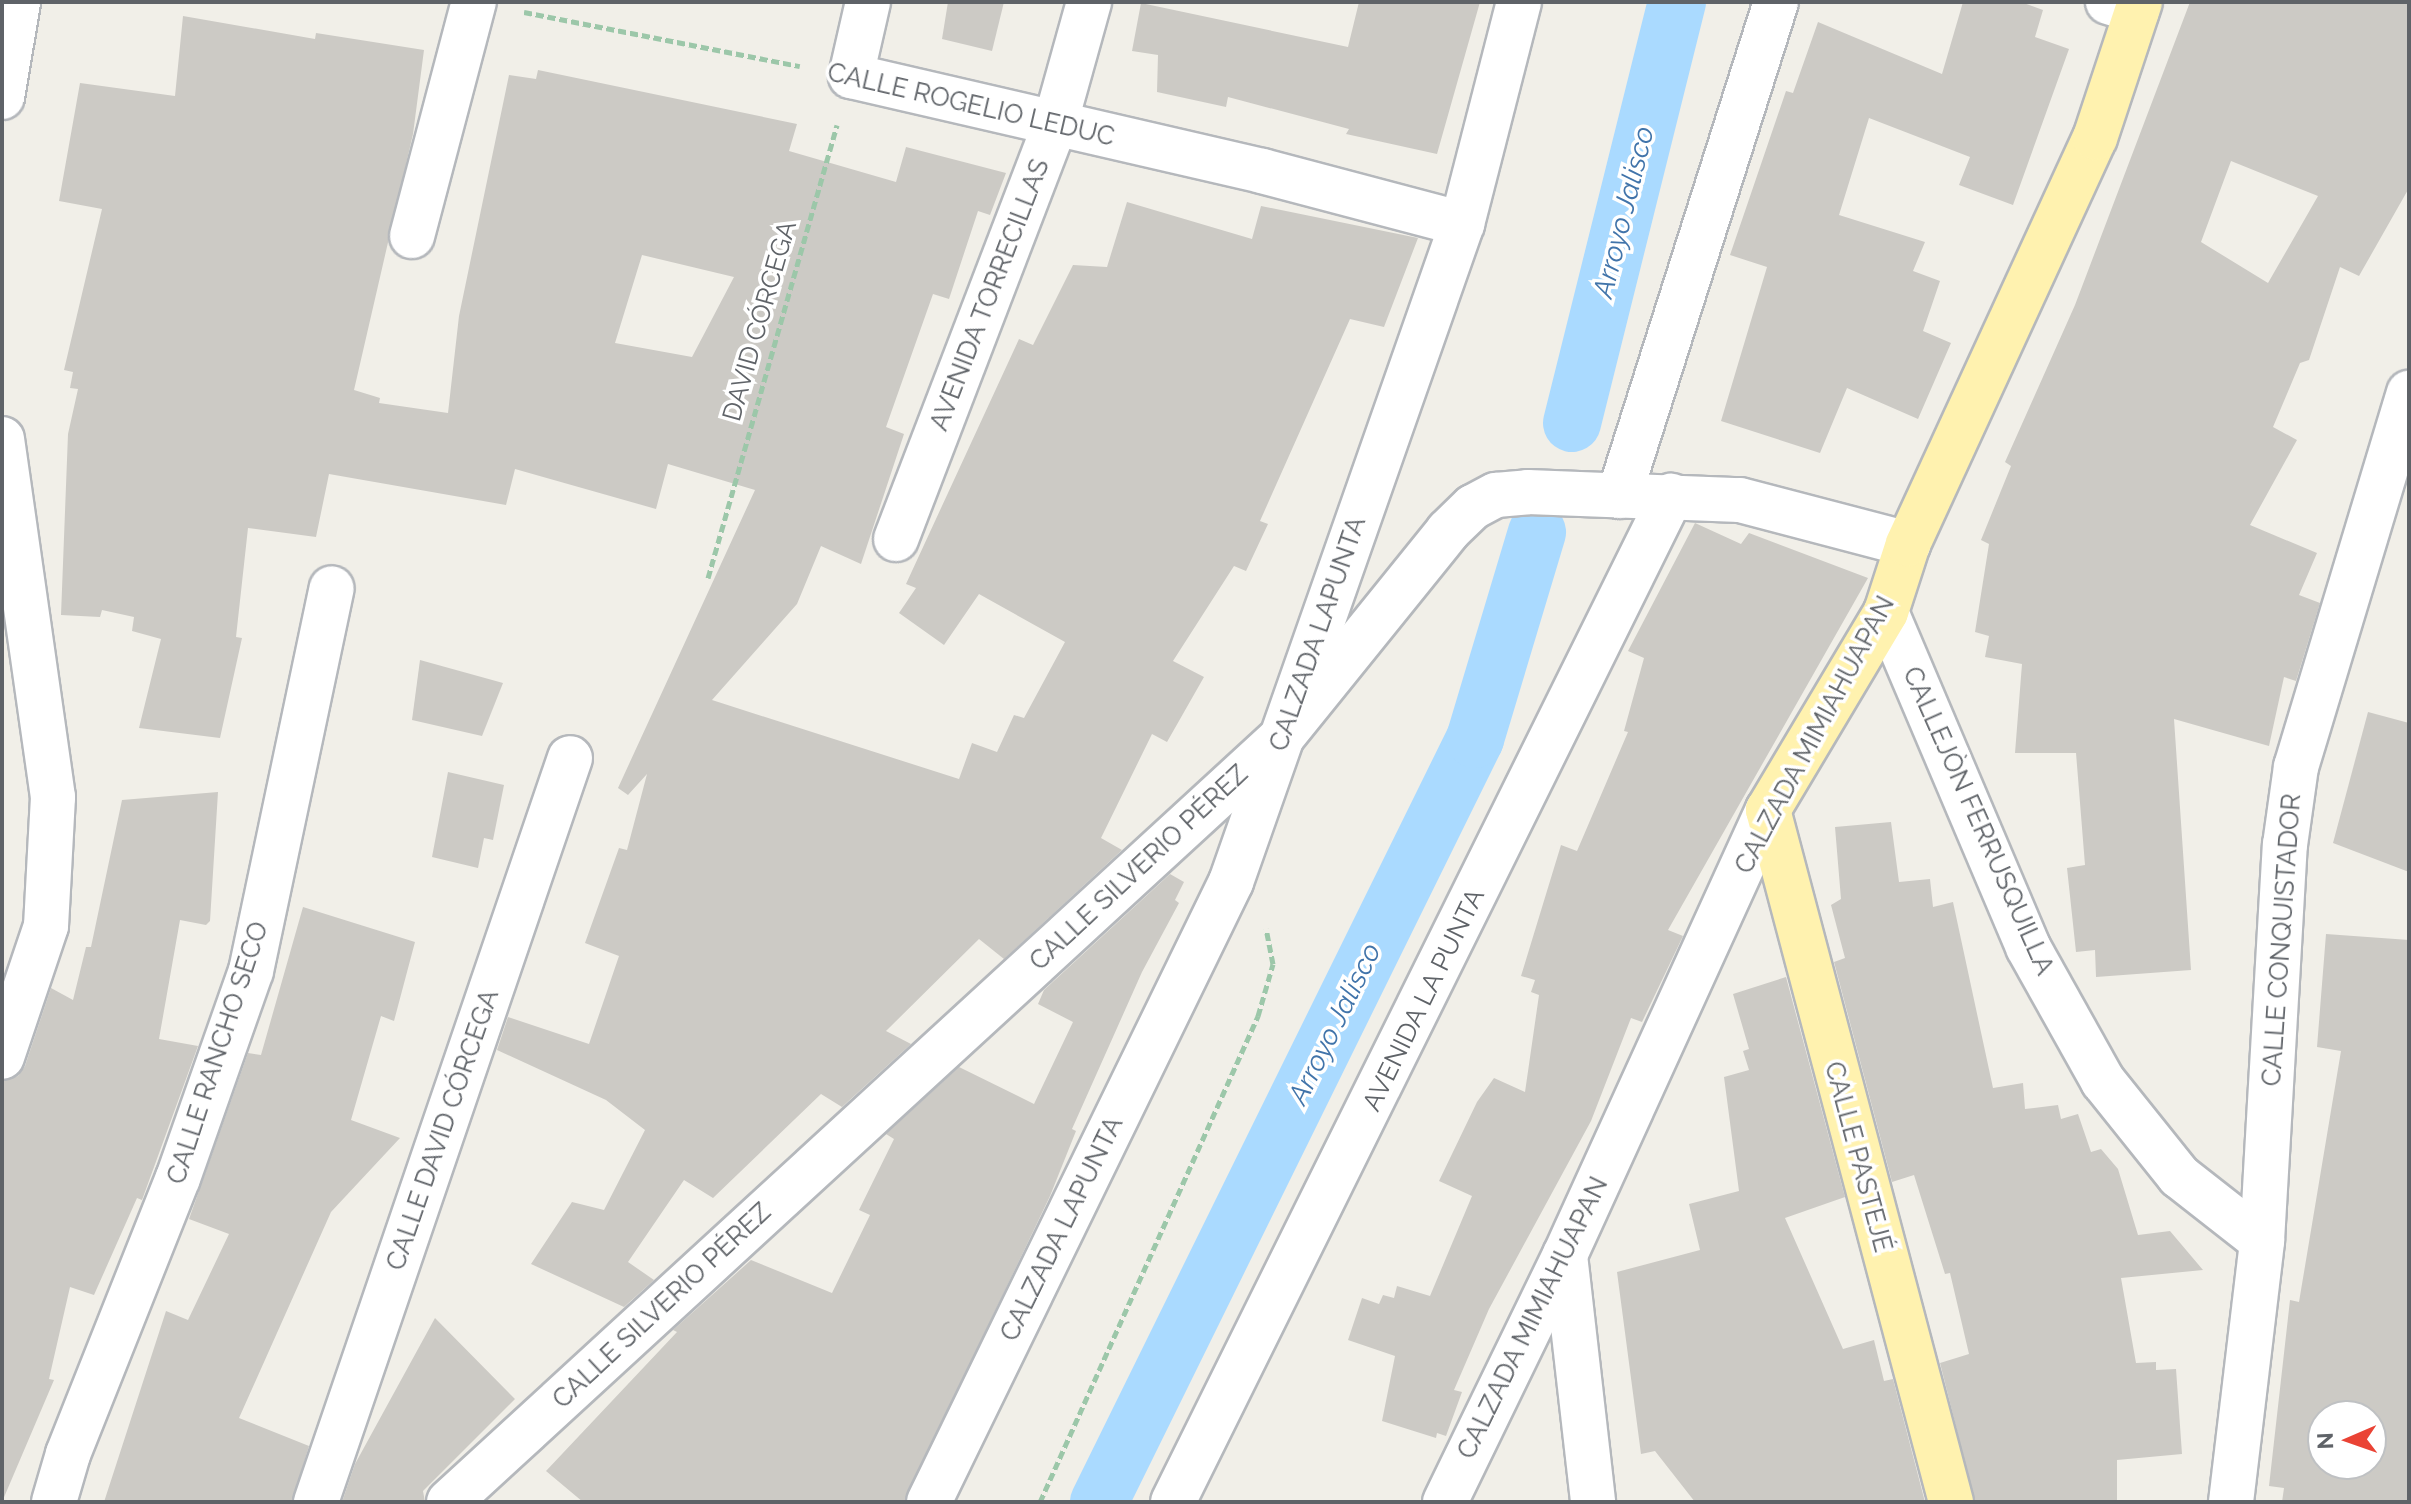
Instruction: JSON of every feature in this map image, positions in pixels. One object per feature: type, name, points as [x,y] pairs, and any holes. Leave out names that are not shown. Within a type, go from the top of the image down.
[{"type":"main road","name":"CALZADA MIMIAHUAPAN","points":[[1768,810],[1886,612],[1908,544],[2095,138],[2128,5]]},
{"type":"main road","name":"CALLE PASTEJÉ","points":[[1768,810],[1951,1502]]},
{"type":"street","points":[[2,97],[18,2]]},
{"type":"street","points":[[851,76],[868,2]]},
{"type":"street","name":"AVENIDA TORRECILLAS","points":[[896,539],[1055,124],[1089,2]]},
{"type":"street","name":"CALZADA LAPUNTA","points":[[929,1502],[1231,882],[1462,224],[1519,2]]},
{"type":"street","points":[[1619,496],[1776,2]]},
{"type":"street","points":[[412,236],[490,5]]},
{"type":"street","name":"CALLE ROGELIO LEDUC","points":[[851,76],[1462,224]]},
{"type":"street","name":"CALLE CONQUISTADOR","points":[[2231,1502],[2262,1241],[2285,845],[2296,767],[2409,393]]},
{"type":"street","points":[[2,439],[53,797],[46,926],[2,1057]]},
{"type":"street","name":"CALLE SILVERIO PÉREZ","points":[[449,1502],[1282,737],[1448,531],[1473,507],[1496,495],[1528,492],[1740,500],[1908,544]]},
{"type":"street","name":"AVENIDA LA PUNTA","points":[[1173,1502],[1671,496]]},
{"type":"street","name":"CALLE RANCHO SECO","points":[[54,1502],[68,1454],[178,1178],[251,971],[332,588]]},
{"type":"street","name":"CALLEJÒN FERRUSQUILLA","points":[[1886,612],[2028,947],[2103,1081],[2179,1176],[2262,1241]]},
{"type":"street","name":"CALLE DAVID CÓRCEGA","points":[[316,1502],[570,758]]},
{"type":"street","name":"CALZADA MIMIAHUAPAN","points":[[1445,1502],[1565,1255],[1768,810]]},
{"type":"street","points":[[1565,1255],[1593,1502]]},
{"type":"path","name":"CALLE ROGELIO LEDUC","points":[[490,5],[851,76]]},
{"type":"path","name":"DAVID CÓRCEGA","points":[[708,578],[851,76]]},
{"type":"path","points":[[1040,1502],[1258,1016],[1273,964],[1263,912],[1231,882]]},
{"type":"building","points":[[948,2],[1004,2],[992,51],[942,39]]},
{"type":"building","points":[[1359,2],[1480,2],[1437,154],[1346,134],[1349,129],[1228,97],[1226,107],[1157,92],[1158,55],[1132,51],[1141,3],[1348,47]]},
{"type":"building","points":[[1963,2],[2021,2],[2043,10],[2035,37],[2069,49],[2013,205],[1959,185],[1970,157],[1869,118],[1839,215],[1925,242],[1913,271],[1940,281],[1923,331],[1951,343],[1918,419],[1847,388],[1820,453],[1721,421],[1767,267],[1730,255],[1786,91],[1793,93],[1818,22],[1942,74]]},
{"type":"building","points":[[2190,2],[2409,2],[2409,188],[2359,276],[2340,267],[2309,360],[2300,363],[2273,427],[2297,440],[2250,525],[2317,553],[2299,595],[2320,603],[2296,681],[2284,677],[2269,746],[2174,719],[2191,970],[2096,977],[2095,950],[2076,952],[2067,868],[2085,865],[2076,753],[2015,753],[2022,664],[1985,657],[1989,636],[1975,632],[1989,544],[1981,540],[2011,466],[2005,462],[2075,305]],"holes":[[[2231,161],[2318,196],[2268,283],[2201,242]]]},
{"type":"building","points":[[183,16],[315,39],[316,33],[424,50],[413,134],[354,390],[380,398],[379,403],[448,413],[459,316],[509,75],[536,79],[538,70],[797,124],[789,151],[896,182],[906,147],[1006,173],[990,215],[978,211],[949,299],[933,294],[886,427],[904,434],[861,564],[821,546],[797,604],[712,700],[959,779],[972,743],[997,752],[1014,715],[1024,718],[1065,642],[979,594],[944,645],[899,613],[916,588],[906,584],[1019,339],[1033,345],[1073,265],[1107,267],[1127,202],[1252,239],[1261,206],[1418,238],[1384,327],[1350,319],[1260,521],[1268,524],[1246,571],[1234,566],[1173,661],[1204,677],[1167,742],[1152,734],[1101,838],[1122,850],[1004,959],[979,939],[886,1031],[911,1044],[842,1107],[821,1094],[713,1198],[684,1180],[628,1262],[654,1280],[624,1307],[531,1264],[572,1202],[604,1210],[645,1130],[606,1100],[497,1050],[508,1017],[589,1044],[619,956],[585,943],[619,848],[627,850],[647,774],[628,795],[618,788],[755,490],[668,464],[656,509],[515,469],[506,505],[329,474],[316,537],[248,528],[236,637],[242,638],[220,738],[139,728],[161,639],[132,631],[134,617],[102,610],[100,617],[61,615],[68,434],[78,389],[70,388],[73,372],[64,370],[102,209],[59,201],[80,83],[175,96]],"holes":[[[642,255],[734,277],[692,357],[615,343]]]},
{"type":"building","points":[[1695,523],[1741,544],[1749,533],[1868,578],[1668,930],[1683,936],[1642,1022],[1631,1018],[1591,1121],[1489,1309],[1454,1390],[1462,1392],[1446,1436],[1437,1433],[1436,1438],[1382,1421],[1395,1356],[1348,1340],[1362,1298],[1379,1304],[1383,1295],[1394,1298],[1397,1286],[1430,1296],[1472,1196],[1439,1181],[1477,1102],[1494,1078],[1525,1092],[1539,995],[1531,992],[1535,980],[1521,976],[1561,845],[1577,851],[1628,732],[1624,731],[1644,658],[1628,651]]},
{"type":"building","points":[[420,660],[503,683],[482,736],[412,720]]},
{"type":"building","points":[[2368,712],[2409,723],[2409,872],[2333,843]]},
{"type":"building","points":[[448,772],[504,785],[493,840],[484,838],[478,868],[432,857]]},
{"type":"building","points":[[218,792],[210,921],[206,925],[180,920],[159,1039],[198,1046],[142,1200],[137,1198],[94,1295],[70,1287],[49,1379],[54,1380],[2,1502],[2,1081],[18,1076],[25,1066],[51,988],[73,1000],[86,947],[91,947],[122,800]]},
{"type":"building","points":[[1891,822],[1899,882],[1930,879],[1933,907],[1953,902],[1993,1088],[2023,1083],[2025,1109],[2058,1105],[2061,1119],[2078,1114],[2091,1152],[2101,1149],[2118,1169],[2138,1235],[2170,1231],[2203,1270],[2121,1278],[2136,1363],[2156,1362],[2156,1370],[2176,1369],[2182,1454],[2117,1460],[2117,1502],[1975,1502],[1940,1363],[1969,1354],[1950,1273],[1945,1274],[1914,1175],[1892,1182],[1834,962],[1845,958],[1831,905],[1841,899],[1835,827]]},
{"type":"building","points":[[1170,874],[1184,882],[1175,900],[1179,903],[1142,972],[1072,1129],[1076,1131],[1050,1196],[904,1502],[583,1502],[546,1471],[677,1332],[673,1330],[751,1260],[832,1293],[870,1215],[859,1210],[894,1139],[886,1134],[959,1067],[1034,1104],[1073,1022],[1038,1004],[1044,990]]},
{"type":"building","points":[[303,907],[415,942],[394,1021],[381,1016],[351,1120],[400,1138],[331,1212],[239,1418],[309,1446],[292,1502],[104,1502],[166,1311],[188,1320],[229,1234],[189,1219],[248,1053],[261,1055]]},
{"type":"building","points":[[2326,934],[2409,940],[2409,1502],[2282,1502],[2284,1488],[2269,1486],[2290,1300],[2299,1302],[2341,1051],[2317,1047]]},
{"type":"building","points":[[1786,977],[1845,1197],[1785,1218],[1843,1349],[1874,1340],[1884,1381],[1893,1379],[1925,1502],[1695,1502],[1655,1451],[1641,1454],[1617,1272],[1700,1250],[1689,1204],[1739,1191],[1724,1077],[1749,1070],[1743,1051],[1749,1049],[1733,994]]},
{"type":"building","points":[[435,1318],[515,1399],[423,1491],[425,1502],[342,1502],[355,1464]]},
{"type":"waterway","name":"Arroyo Jalisco","points":[[1572,423],[1677,2]]},
{"type":"waterway","name":"Arroyo Jalisco","points":[[1099,1502],[1475,739],[1537,532]]}]
